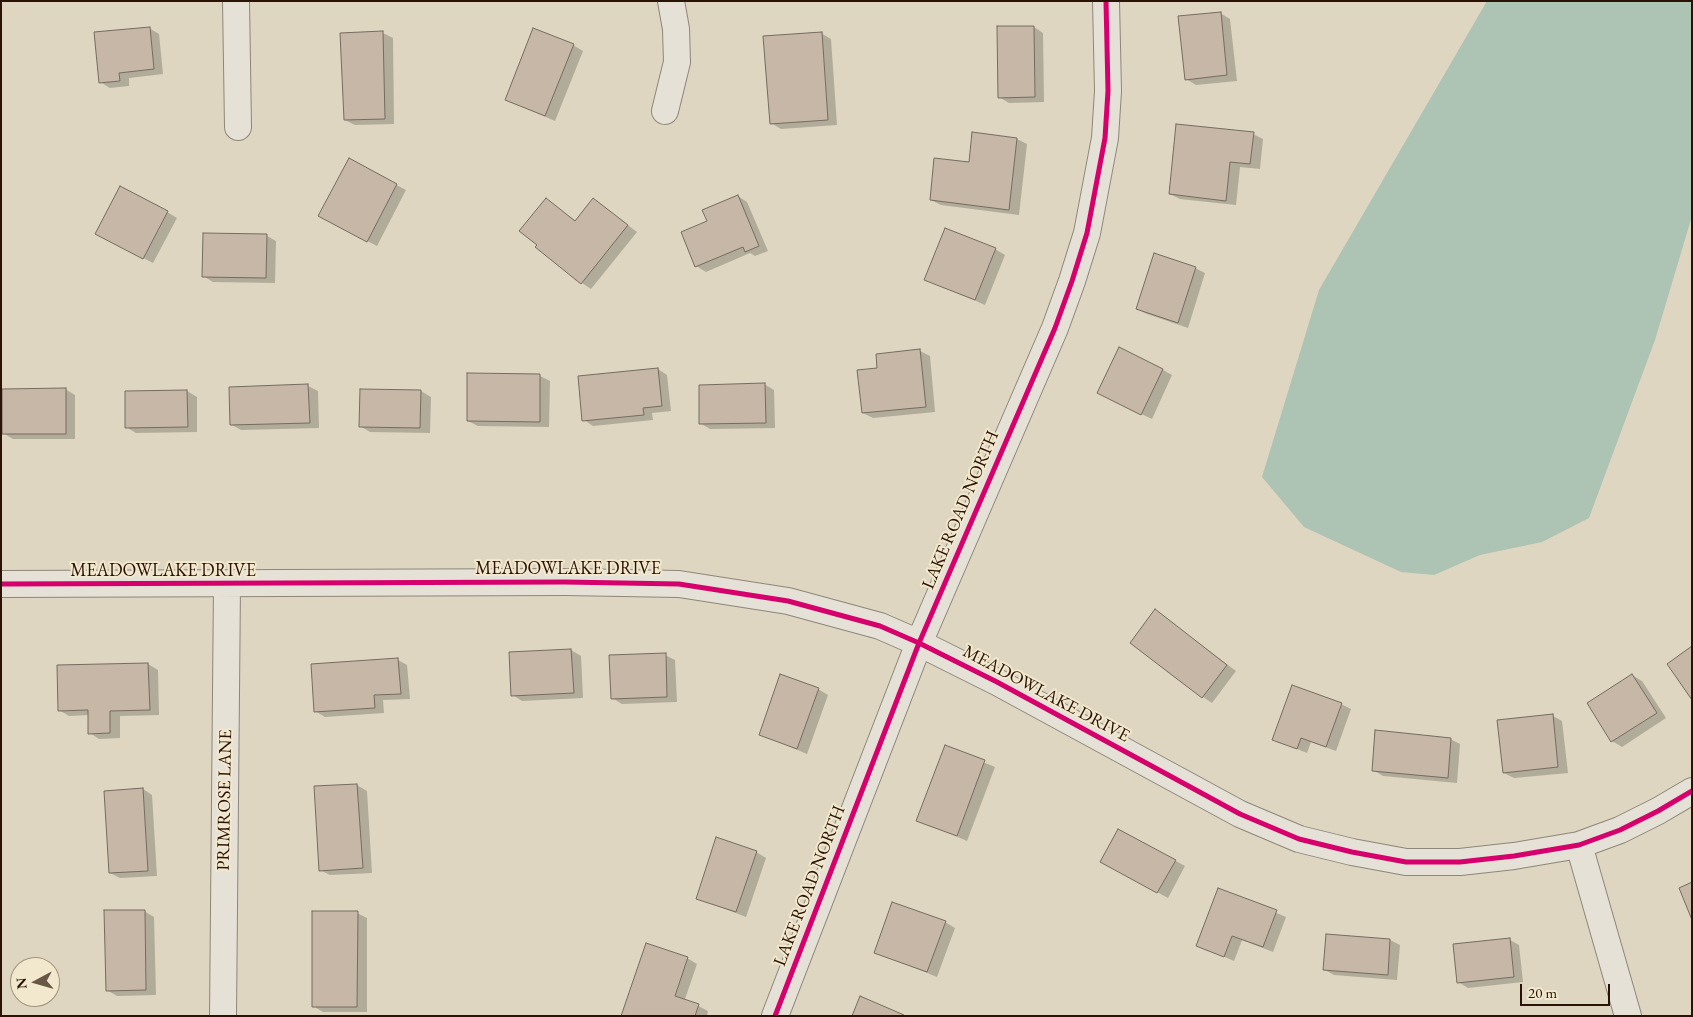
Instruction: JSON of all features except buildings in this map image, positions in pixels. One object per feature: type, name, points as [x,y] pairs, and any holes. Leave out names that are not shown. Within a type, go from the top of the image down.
[{"type":"street","points":[[236,1],[238,127]]},
{"type":"street","points":[[665,110],[677,62],[676,29],[671,1]]},
{"type":"street","name":"LAKE ROAD NORTH","points":[[775,1016],[918,643],[1054,328],[1087,233],[1105,138],[1108,91],[1106,1]]},
{"type":"street","name":"MEADOWLAKE DRIVE","points":[[1,584],[226,585],[565,582],[679,584],[788,602],[880,626],[918,643],[1006,687],[1240,814],[1300,839],[1352,852],[1406,862],[1460,862],[1514,856],[1579,845],[1658,812],[1692,791]]},
{"type":"street","name":"PRIMROSE LANE","points":[[223,1016],[226,585]]},
{"type":"street","points":[[1579,845],[1628,1016]]},
{"type":"shaded area","points":[[1487,1],[1692,1],[1692,216],[1655,340],[1589,518],[1542,542],[1480,555],[1434,575],[1401,572],[1304,527],[1262,477],[1319,290]]},
{"type":"cycle path","points":[[775,1016],[919,643],[1055,328],[1072,281],[1087,233],[1105,138],[1108,91],[1106,1]]},
{"type":"cycle path","points":[[1,584],[565,582],[679,584],[788,601],[880,626],[919,643],[997,682],[1240,814],[1299,839],[1352,852],[1406,862],[1460,862],[1514,856],[1579,845],[1620,830],[1692,791]]}]
